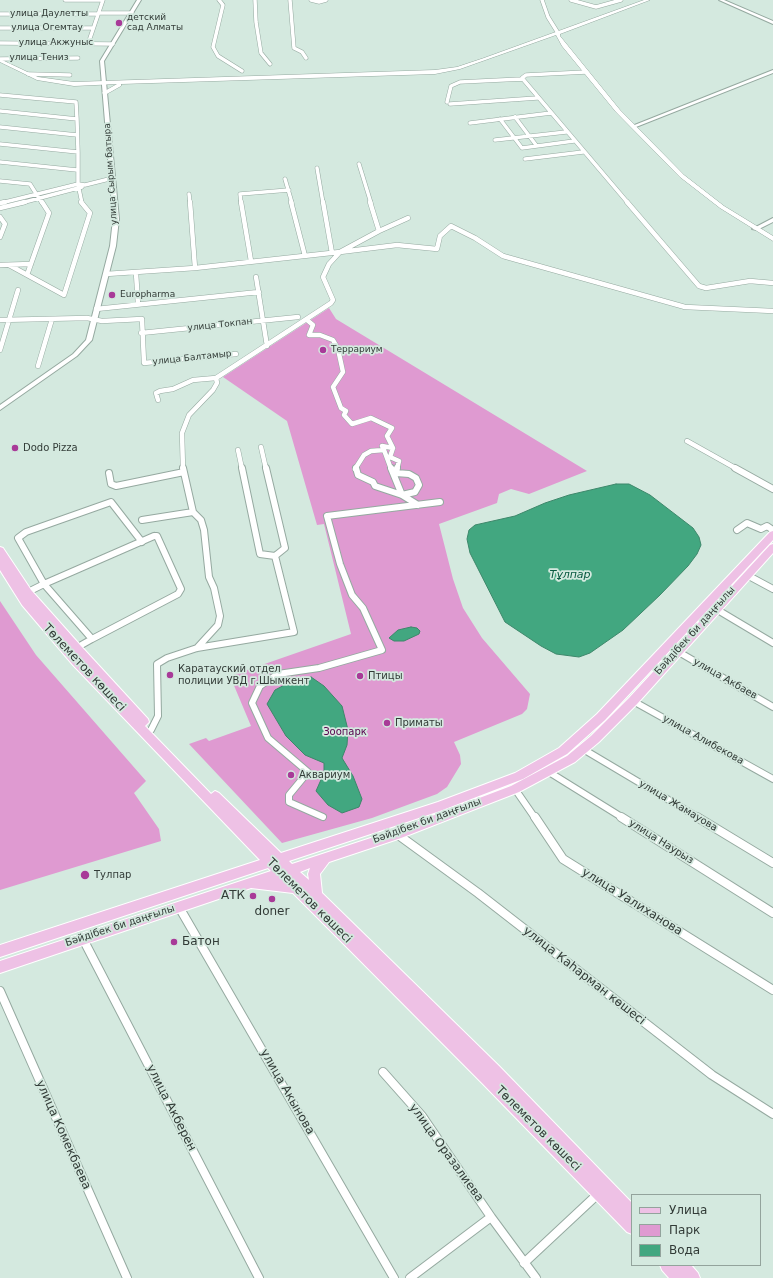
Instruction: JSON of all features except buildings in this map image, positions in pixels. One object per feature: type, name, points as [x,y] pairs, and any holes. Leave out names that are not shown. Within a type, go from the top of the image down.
[{"type":"main road","points":[[0,59],[37,78],[86,84],[435,72],[467,66],[648,0]]},
{"type":"main road","points":[[558,33],[558,36],[564,45],[586,72],[682,176],[773,239]]},
{"type":"main road","points":[[558,33],[563,36],[593,75],[636,126]]},
{"type":"main road","points":[[86,84],[96,81],[104,75],[108,79],[128,83]]},
{"type":"main road","points":[[86,84],[104,92],[114,86],[128,83]]},
{"type":"main road","points":[[757,228],[773,234]]},
{"type":"main road","name":"Бәйдібек би даңғылы","points":[[0,967],[397,834],[515,789],[549,772],[571,759],[595,739],[633,701],[716,609],[743,573],[770,530]]},
{"type":"main road","name":"Бәйдібек би даңғылы","points":[[0,951],[440,806],[519,776],[557,755],[601,717],[743,573],[773,547]]},
{"type":"main road","name":"Төлеметов көшесі","points":[[0,550],[28,592],[76,648],[274,860]]},
{"type":"main road","name":"Төлеметов көшесі","points":[[0,562],[25,602],[47,629],[285,871],[316,894],[631,1212]]},
{"type":"main road","points":[[316,894],[314,874],[316,868],[327,857]]},
{"type":"main road","name":"Төлеметов көшесі","points":[[285,871],[296,888],[601,1192],[631,1225]]},
{"type":"main road","points":[[247,883],[271,884],[296,888]]},
{"type":"main road","points":[[121,911],[126,925]]},
{"type":"main road","points":[[676,1272],[692,1278]]},
{"type":"street","points":[[65,0],[103,0],[88,44]]},
{"type":"street","name":"улица Сырым батыра","points":[[0,408],[80,350],[89,340],[113,246],[116,219],[102,61],[139,0]]},
{"type":"street","points":[[219,0],[223,5],[213,47],[218,56],[242,70]]},
{"type":"street","points":[[255,0],[260,53],[270,64]]},
{"type":"street","points":[[290,0],[294,48],[302,52],[306,58]]},
{"type":"street","points":[[311,0],[319,2],[326,0]]},
{"type":"street","points":[[542,0],[548,17],[558,33]]},
{"type":"street","points":[[571,0],[596,7],[621,0]]},
{"type":"street","points":[[721,0],[773,23]]},
{"type":"street","name":"улица Даулетты","points":[[0,14],[132,13]]},
{"type":"street","name":"улица Огемтау","points":[[0,28],[93,28]]},
{"type":"street","name":"улица Акжуныс","points":[[0,43],[113,44]]},
{"type":"street","name":"улица Тениз","points":[[0,59],[78,58]]},
{"type":"street","points":[[636,126],[773,71]]},
{"type":"street","points":[[537,98],[449,103],[451,86],[460,82],[522,79],[526,75],[586,72]]},
{"type":"street","points":[[28,74],[70,75]]},
{"type":"street","points":[[522,79],[699,286],[706,288],[750,281],[773,283]]},
{"type":"street","points":[[0,95],[76,102],[78,187],[81,202],[90,213],[64,295],[9,265]]},
{"type":"street","points":[[0,111],[77,119]]},
{"type":"street","points":[[470,123],[551,113]]},
{"type":"street","points":[[515,118],[536,145]]},
{"type":"street","points":[[500,119],[522,148],[574,141]]},
{"type":"street","points":[[0,127],[77,135]]},
{"type":"street","points":[[494,140],[566,132]]},
{"type":"street","points":[[0,144],[78,152]]},
{"type":"street","points":[[524,159],[583,152]]},
{"type":"street","points":[[0,162],[77,170]]},
{"type":"street","points":[[358,164],[379,231]]},
{"type":"street","points":[[317,168],[332,253]]},
{"type":"street","points":[[0,203],[38,196],[113,178]]},
{"type":"street","points":[[285,179],[305,256]]},
{"type":"street","points":[[0,181],[30,184],[48,213],[27,275]]},
{"type":"street","points":[[251,261],[240,194],[289,190]]},
{"type":"street","points":[[189,194],[195,268]]},
{"type":"street","points":[[0,208],[38,196]]},
{"type":"street","points":[[0,217],[5,224],[0,237]]},
{"type":"street","points":[[158,400],[156,393],[173,389],[194,380],[216,378],[332,303],[323,278],[329,264],[340,252],[379,231],[408,218]]},
{"type":"street","points":[[757,228],[773,220]]},
{"type":"street","points":[[106,274],[195,268],[397,245],[438,249],[442,232],[451,226],[475,238],[503,256],[685,307],[773,311]]},
{"type":"street","points":[[0,265],[31,264]]},
{"type":"street","points":[[136,272],[138,304]]},
{"type":"street","points":[[256,277],[267,346]]},
{"type":"street","points":[[0,350],[18,290]]},
{"type":"street","points":[[96,309],[259,292]]},
{"type":"street","name":"улица Токпан","points":[[142,333],[298,317]]},
{"type":"street","points":[[38,366],[52,319]]},
{"type":"street","name":"улица Балтамыр","points":[[94,320],[142,319],[144,363],[236,354]]},
{"type":"street","points":[[0,320],[94,320]]},
{"type":"street","points":[[307,320],[313,325],[309,336],[320,335],[333,340],[338,348],[343,372],[333,387],[341,408],[346,411],[344,416],[352,424],[371,418],[392,428],[387,436],[393,448],[390,456],[399,461],[396,473],[409,474],[416,478],[419,485],[416,492],[402,495]]},
{"type":"street","points":[[197,648],[218,625],[220,616],[214,588],[209,577],[201,520],[193,512],[184,472],[182,462],[182,433],[189,415],[213,390],[217,383],[216,378]]},
{"type":"street","points":[[687,441],[773,489]]},
{"type":"street","points":[[393,448],[382,446],[402,495]]},
{"type":"street","points":[[238,450],[260,554],[275,556],[285,548],[261,447]]},
{"type":"street","points":[[384,450],[371,451],[364,455],[355,469],[358,475],[373,482],[375,486],[402,495],[418,505]]},
{"type":"street","points":[[109,473],[111,484],[116,486],[184,472]]},
{"type":"street","points":[[92,639],[44,584],[18,538],[26,532],[111,502],[142,542]]},
{"type":"street","points":[[323,817],[289,802],[289,795],[308,772],[268,738],[252,703],[260,686],[278,674],[319,668],[382,650],[363,608],[352,595],[340,564],[328,516],[440,502]]},
{"type":"street","points":[[142,520],[193,512]]},
{"type":"street","points":[[770,530],[773,521]]},
{"type":"street","points":[[737,530],[747,523],[761,529],[773,530]]},
{"type":"street","points":[[28,592],[157,536],[180,589],[178,594],[76,648]]},
{"type":"street","points":[[151,730],[158,716],[157,664],[167,658],[197,648],[294,632],[275,556]]},
{"type":"street","points":[[743,573],[773,589]]},
{"type":"street","points":[[716,609],[773,643]]},
{"type":"street","name":"улица Акбаев","points":[[677,652],[773,707]]},
{"type":"street","name":"улица Алибекова","points":[[633,701],[773,779]]},
{"type":"street","name":"улица Жамауова","points":[[583,749],[773,864]]},
{"type":"street","name":"улица Наурыз","points":[[549,772],[773,913]]},
{"type":"street","name":"улица Уалиханова","points":[[515,789],[563,859],[773,990]]},
{"type":"street","name":"улица Каһарман көшесі","points":[[397,834],[478,893],[712,1075],[773,1114]]},
{"type":"street","name":"улица Акынова","points":[[179,907],[394,1278]]},
{"type":"street","name":"улица Акберен","points":[[83,939],[259,1278]]},
{"type":"street","name":"улица Комекбаева","points":[[0,991],[127,1278]]},
{"type":"street","name":"улица Оразалиева","points":[[383,1072],[422,1116],[491,1217],[536,1278]]},
{"type":"street","points":[[524,1262],[601,1192]]},
{"type":"street","points":[[410,1278],[491,1217]]},
{"type":"green space","name":"Зоопарк","points":[[329,308],[336,319],[587,471],[529,494],[511,489],[499,494],[497,503],[439,524],[453,579],[463,608],[482,638],[530,694],[527,709],[522,714],[454,742],[460,755],[461,764],[447,787],[437,794],[372,818],[282,843],[189,744],[206,738],[209,741],[251,726],[230,676],[351,634],[324,524],[317,525],[287,421],[223,377]]},
{"type":"green space","points":[[0,601],[36,655],[146,781],[134,793],[159,829],[161,841],[0,890]]},
{"type":"water","name":"Тұлпар","points":[[616,484],[629,484],[650,495],[693,528],[699,537],[701,545],[697,554],[688,566],[623,630],[590,653],[579,657],[556,654],[505,622],[470,553],[467,539],[469,530],[475,525],[515,516],[545,503],[569,495]]},
{"type":"water","points":[[411,627],[417,628],[420,631],[419,634],[404,641],[394,641],[389,638],[398,630]]},
{"type":"water","points":[[311,677],[324,686],[342,706],[348,730],[347,745],[342,758],[353,776],[362,799],[359,807],[342,813],[328,805],[316,791],[324,773],[324,763],[305,755],[286,736],[267,704],[275,690],[294,680]]},
{"type":"place","name":"детский сад Алматы","points":[[119,23]]},
{"type":"place","name":"Europharma","points":[[112,295]]},
{"type":"place","name":"Террариум","points":[[323,350]]},
{"type":"place","name":"Dodo Pizza","points":[[15,448]]},
{"type":"place","name":"Каратауский отдел полиции УВД г.Шымкент","points":[[170,675]]},
{"type":"place","name":"Птицы","points":[[360,676]]},
{"type":"place","name":"Приматы","points":[[387,723]]},
{"type":"place","name":"Аквариум","points":[[291,775]]},
{"type":"place","name":"Тулпар","points":[[85,875]]},
{"type":"place","name":"АТК","points":[[253,896]]},
{"type":"place","name":"doner","points":[[272,899]]},
{"type":"place","name":"Батон","points":[[174,942]]}]
